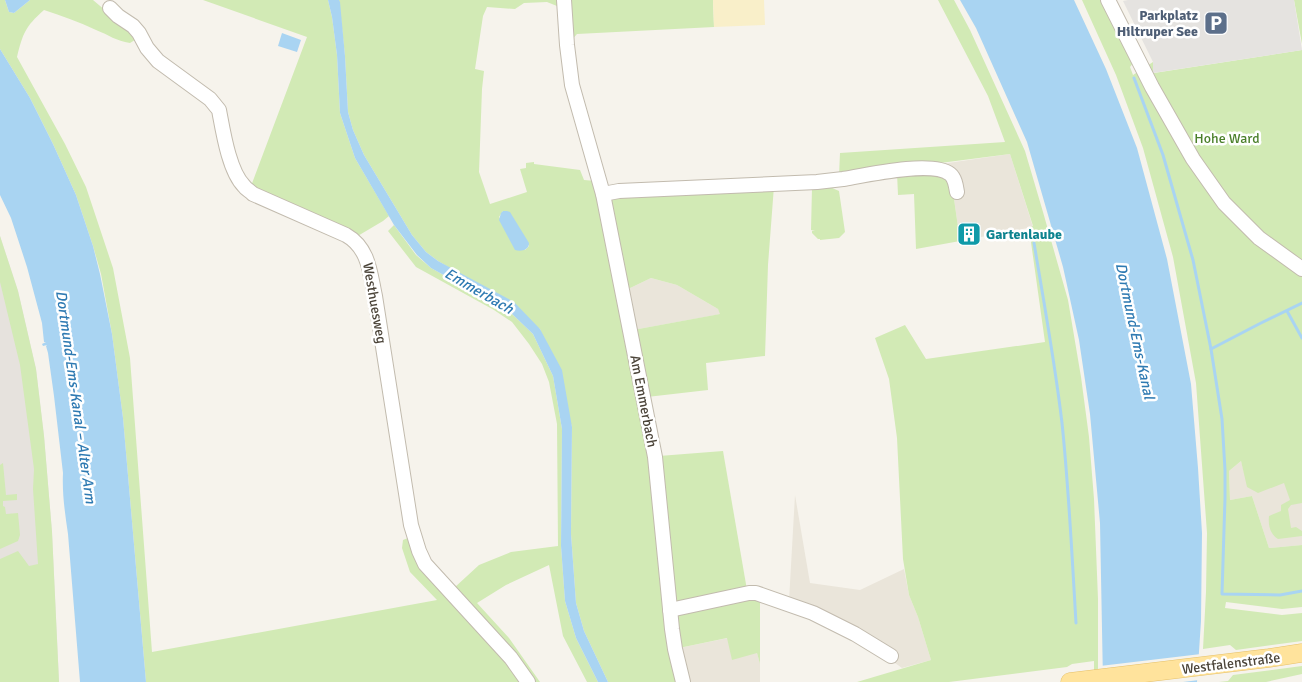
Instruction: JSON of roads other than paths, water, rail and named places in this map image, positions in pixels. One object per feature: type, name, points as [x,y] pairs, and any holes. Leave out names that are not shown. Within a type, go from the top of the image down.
[{"type":"main road","name":"Westfalenstraße","points":[[1078,681],[1302,653]]},
{"type":"street","name":"Am Emmerbach","points":[[564,0],[572,85],[603,194],[655,457],[675,649],[684,682]]},
{"type":"street","points":[[1108,0],[1152,87],[1193,159],[1224,203],[1259,238],[1302,269]]},
{"type":"street","name":"Westhuesweg","points":[[110,8],[140,32],[147,48],[158,61],[210,99],[214,104],[218,110],[233,167],[244,186],[254,194],[346,235],[363,250],[369,265],[375,296],[411,525],[419,551],[425,564],[510,658],[528,682]]},
{"type":"street","points":[[603,194],[619,191],[816,182],[874,173],[926,168],[950,174],[953,178],[956,192]]},
{"type":"street","points":[[670,610],[749,593],[756,594],[813,613],[855,634],[891,656]]},
{"type":"water","points":[[5,0],[30,0],[14,13],[9,12]]},
{"type":"water","name":"Emmerbach","points":[[328,0],[339,0],[340,2],[348,112],[353,130],[364,155],[412,235],[426,252],[438,261],[514,302],[540,329],[562,370],[572,427],[571,534],[576,603],[584,631],[608,682],[598,682],[576,638],[565,601],[561,546],[562,429],[553,376],[533,334],[510,312],[431,268],[417,255],[394,225],[355,158],[340,113],[337,55]]},
{"type":"water","name":"Dortmund-Ems-Kanal","points":[[960,0],[1074,0],[1106,69],[1137,148],[1167,259],[1191,384],[1202,533],[1201,621],[1197,682],[1103,682],[1100,523],[1090,414],[1079,340],[1063,267],[1027,142],[976,28]]},
{"type":"water","points":[[282,33],[301,40],[297,52],[278,46]]},
{"type":"water","name":"Dortmund-Ems-Kanal – Alter Arm","points":[[0,49],[30,98],[76,195],[100,274],[112,334],[123,418],[146,682],[80,682],[68,534],[63,496],[63,473],[47,345],[43,346],[42,344],[46,342],[44,342],[42,323],[27,267],[11,218],[0,195]]},
{"type":"water","points":[[503,211],[510,212],[529,243],[526,249],[522,251],[515,250],[499,220]]},
{"type":"waterway","points":[[1134,78],[1163,155],[1193,260],[1211,349],[1222,419],[1225,470],[1222,594],[1280,595],[1302,591]]},
{"type":"waterway","points":[[1034,243],[1062,423],[1076,623]]},
{"type":"waterway","points":[[1211,349],[1302,303]]},
{"type":"waterway","points":[[1287,311],[1302,338]]},
{"type":"place","name":"Parkplatz Hiltruper See","points":[[1216,23]]},
{"type":"place","name":"Gartenlaube","points":[[969,234]]},
{"type":"park label","name":"Hohe Ward","points":[[1227,138]]}]
